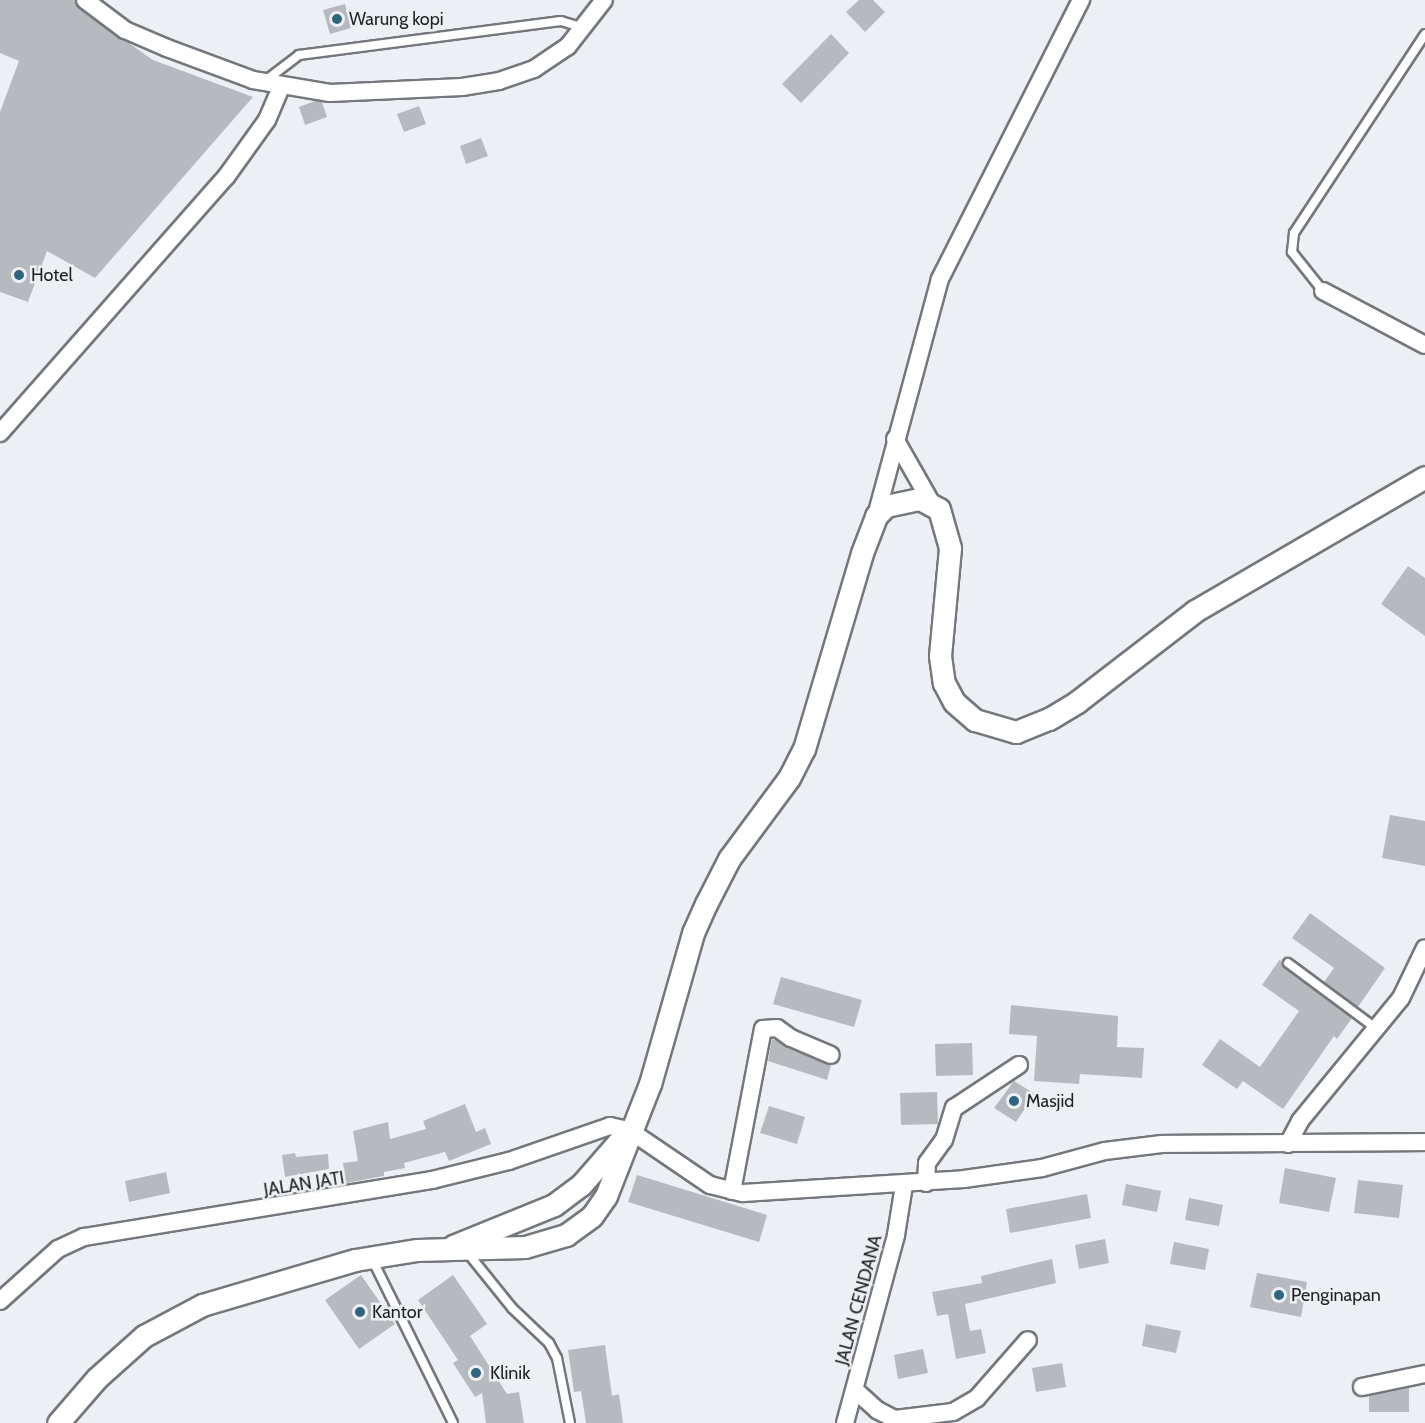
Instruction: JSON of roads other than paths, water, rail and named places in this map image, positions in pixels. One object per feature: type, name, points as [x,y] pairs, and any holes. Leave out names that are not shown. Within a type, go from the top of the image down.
[{"type":"street","points":[[85,0],[125,30],[263,83],[281,87],[367,92],[499,81],[552,60],[584,28],[604,0]]},
{"type":"street","points":[[58,1423],[117,1358],[168,1323],[228,1297],[371,1257],[456,1249],[525,1247],[579,1228],[606,1196],[629,1130],[650,1084],[693,933],[729,859],[789,778],[804,749],[876,516],[940,279],[1081,0]]},
{"type":"street","points":[[0,433],[226,177],[267,120],[281,87]]},
{"type":"street","points":[[1323,291],[1425,345]]},
{"type":"street","points":[[895,439],[931,502],[944,517],[951,548],[940,656],[944,683],[954,702],[975,720],[1016,732],[1077,702],[1196,611],[1425,477]]},
{"type":"street","points":[[876,516],[886,506],[901,501],[920,499],[931,502]]},
{"type":"street","points":[[1287,1144],[1318,1098],[1378,1030],[1401,998],[1425,948]]},
{"type":"street","points":[[732,1191],[763,1029],[777,1028],[791,1038],[831,1055]]},
{"type":"street","points":[[926,1183],[927,1163],[944,1140],[954,1108],[1019,1065]]},
{"type":"street","name":"JALAN JATI","points":[[0,1301],[58,1249],[96,1234],[358,1195],[509,1161],[601,1128],[629,1130]]},
{"type":"street","points":[[629,1130],[690,1175],[732,1191],[772,1192],[926,1183],[1042,1168],[1130,1147],[1425,1142]]},
{"type":"street","points":[[456,1249],[554,1205],[582,1185],[629,1130]]},
{"type":"street","name":"JALAN CENDANA","points":[[845,1423],[896,1234],[904,1185]]},
{"type":"street","points":[[855,1390],[877,1410],[895,1419],[953,1412],[977,1398],[1028,1340]]},
{"type":"street","points":[[1362,1387],[1425,1374]]},
{"type":"lane","points":[[263,83],[299,55],[561,21],[584,28]]},
{"type":"lane","points":[[1323,291],[1292,252],[1294,233],[1425,34]]},
{"type":"lane","points":[[1288,963],[1378,1030]]},
{"type":"lane","points":[[456,1249],[549,1343],[557,1358],[570,1423]]},
{"type":"lane","points":[[371,1257],[453,1423]]},
{"type":"place","name":"Warung kopi","points":[[337,19]]},
{"type":"place","name":"Hotel","points":[[19,275]]},
{"type":"place","name":"Masjid","points":[[1014,1101]]},
{"type":"place","name":"Penginapan","points":[[1279,1295]]},
{"type":"place","name":"Kantor","points":[[360,1312]]},
{"type":"place","name":"Klinik","points":[[476,1373]]}]
